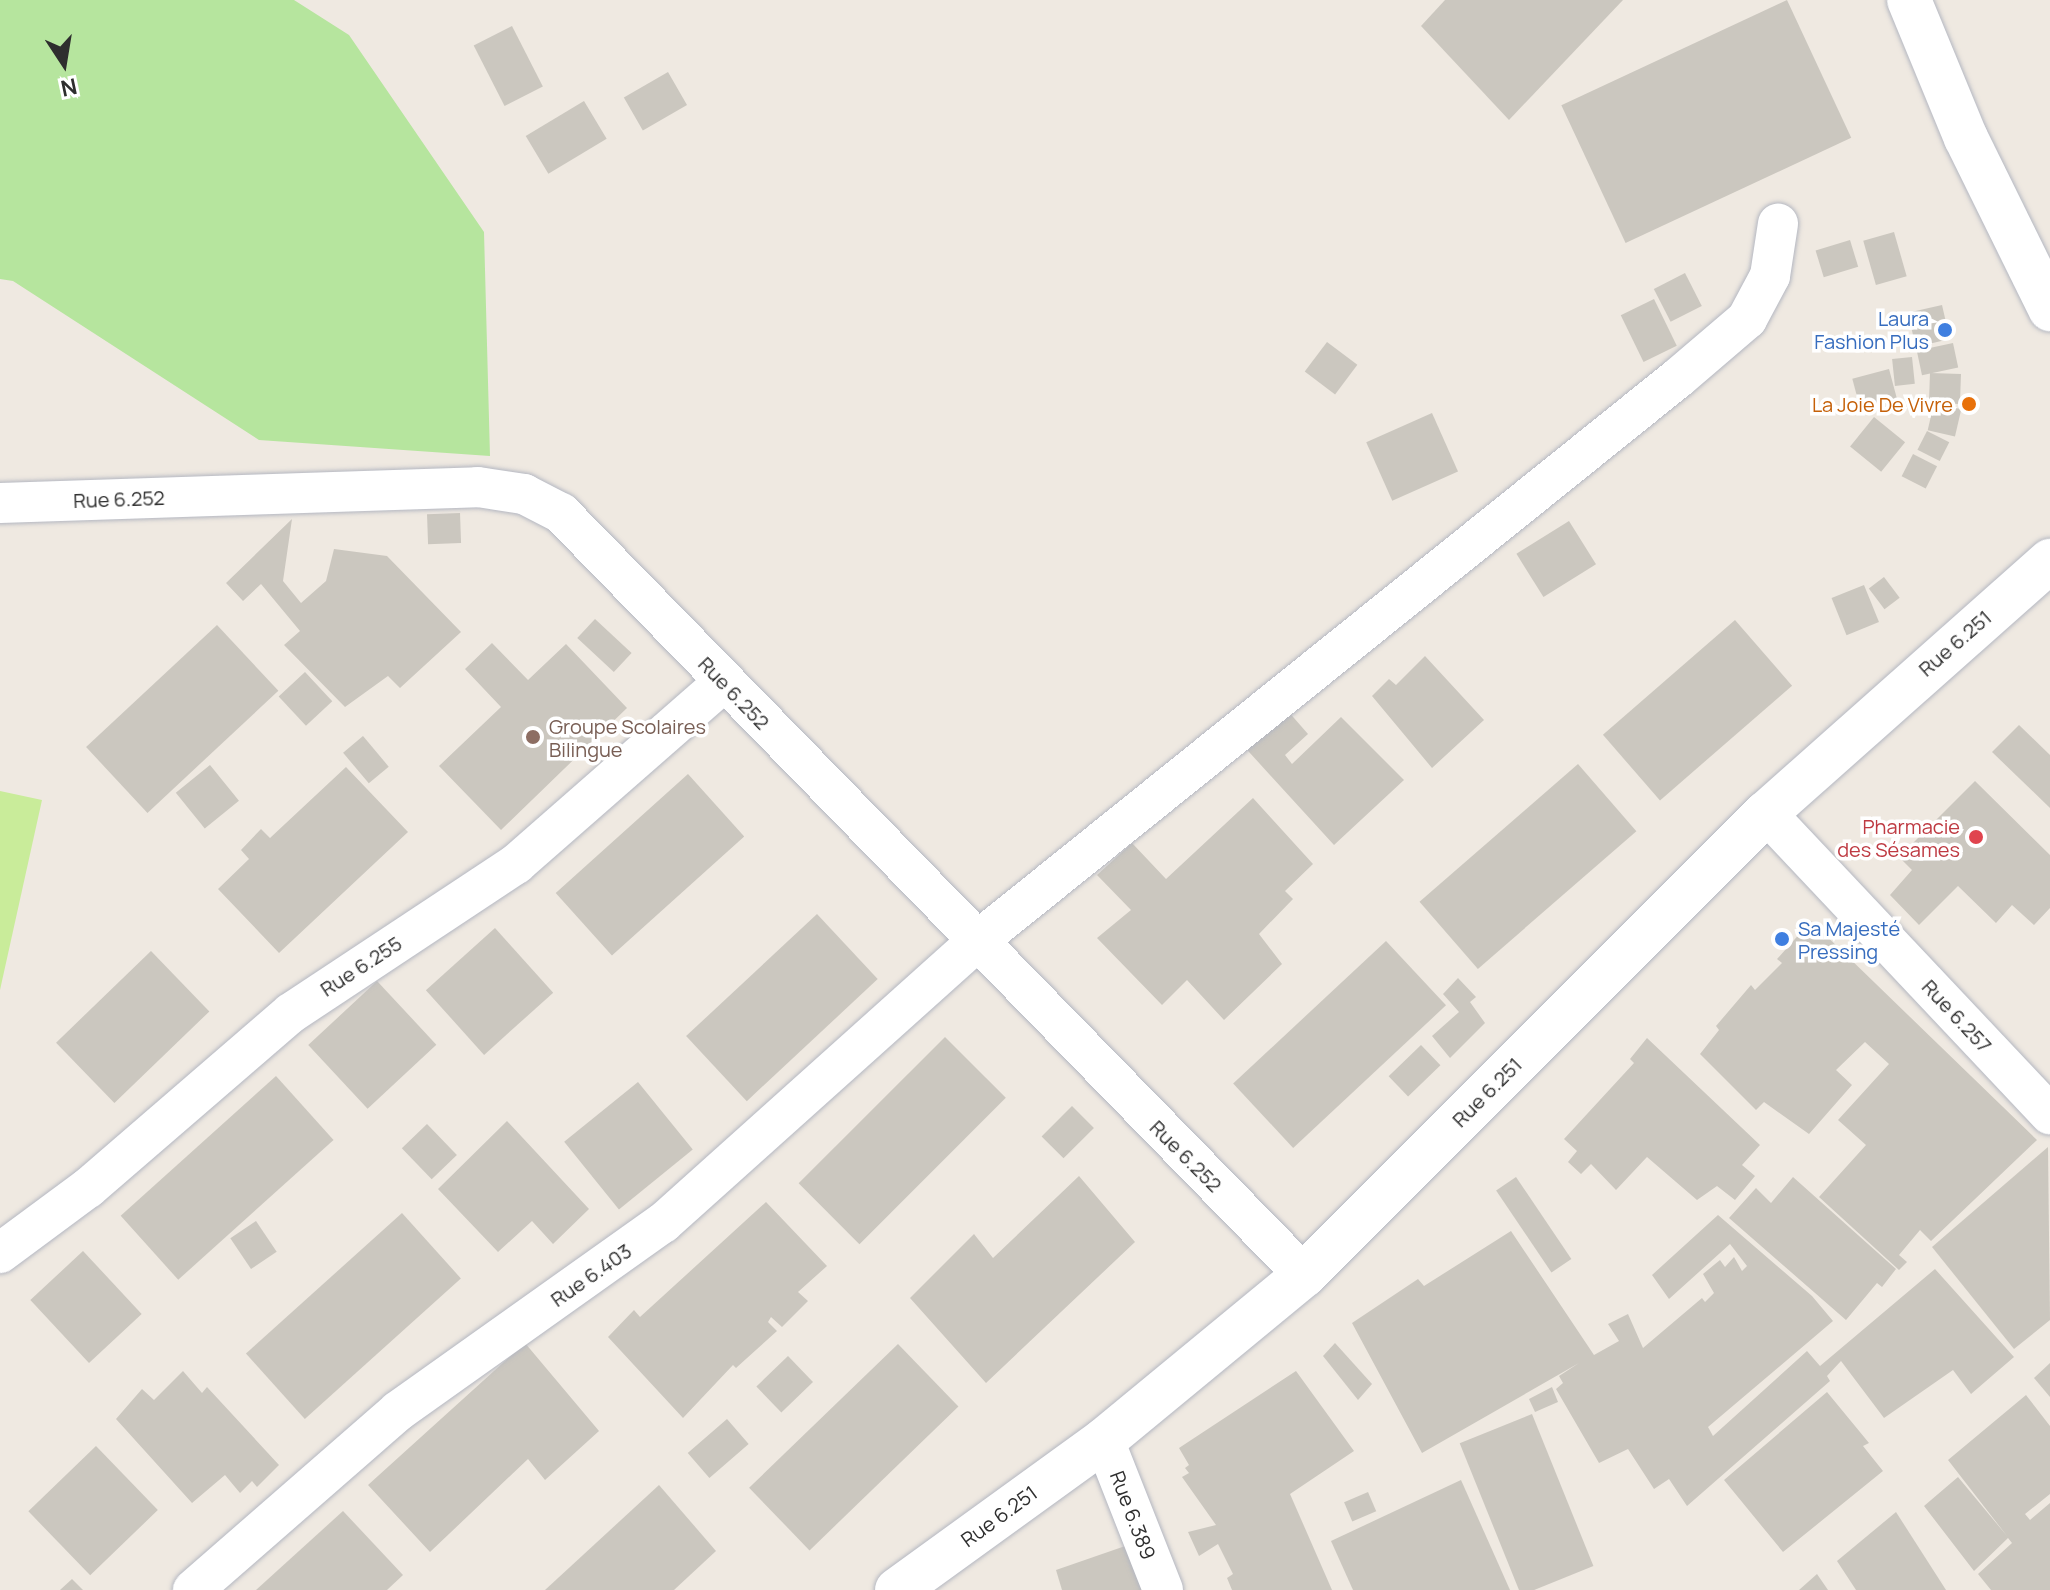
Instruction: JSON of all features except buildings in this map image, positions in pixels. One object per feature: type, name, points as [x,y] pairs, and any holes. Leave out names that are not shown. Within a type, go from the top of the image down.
[{"type":"main road","points":[[1909,0],[1966,138],[2050,309]]},
{"type":"main road","name":"Rue 6.251","points":[[897,1590],[1104,1440],[1304,1275],[1766,813],[2050,561]]},
{"type":"street","name":"Rue 6.403","points":[[193,1590],[398,1411],[663,1223],[975,943],[1747,319],[1770,276],[1778,224]]},
{"type":"street","name":"Rue 6.252","points":[[0,503],[478,487],[524,494],[561,513],[975,943],[1304,1275]]},
{"type":"street","name":"Rue 6.255","points":[[0,1253],[88,1188],[291,1013],[516,864],[724,682]]},
{"type":"street","name":"Rue 6.257","points":[[1766,813],[2050,1114]]},
{"type":"street","name":"Rue 6.389","points":[[1104,1440],[1163,1590]]},
{"type":"green space","points":[[0,0],[294,0],[349,35],[484,232],[490,456],[259,440],[13,281],[0,279]]},
{"type":"green space","points":[[0,791],[42,800],[0,990]]},
{"type":"place","name":"Laura Fashion Plus","points":[[1945,330]]},
{"type":"place","name":"La Joie De Vivre","points":[[1969,404]]},
{"type":"place","name":"Groupe Scolaires Bilingue","points":[[533,737]]},
{"type":"place","name":"Pharmacie des Sésames","points":[[1976,837]]},
{"type":"place","name":"Sa Majesté Pressing","points":[[1782,939]]}]
